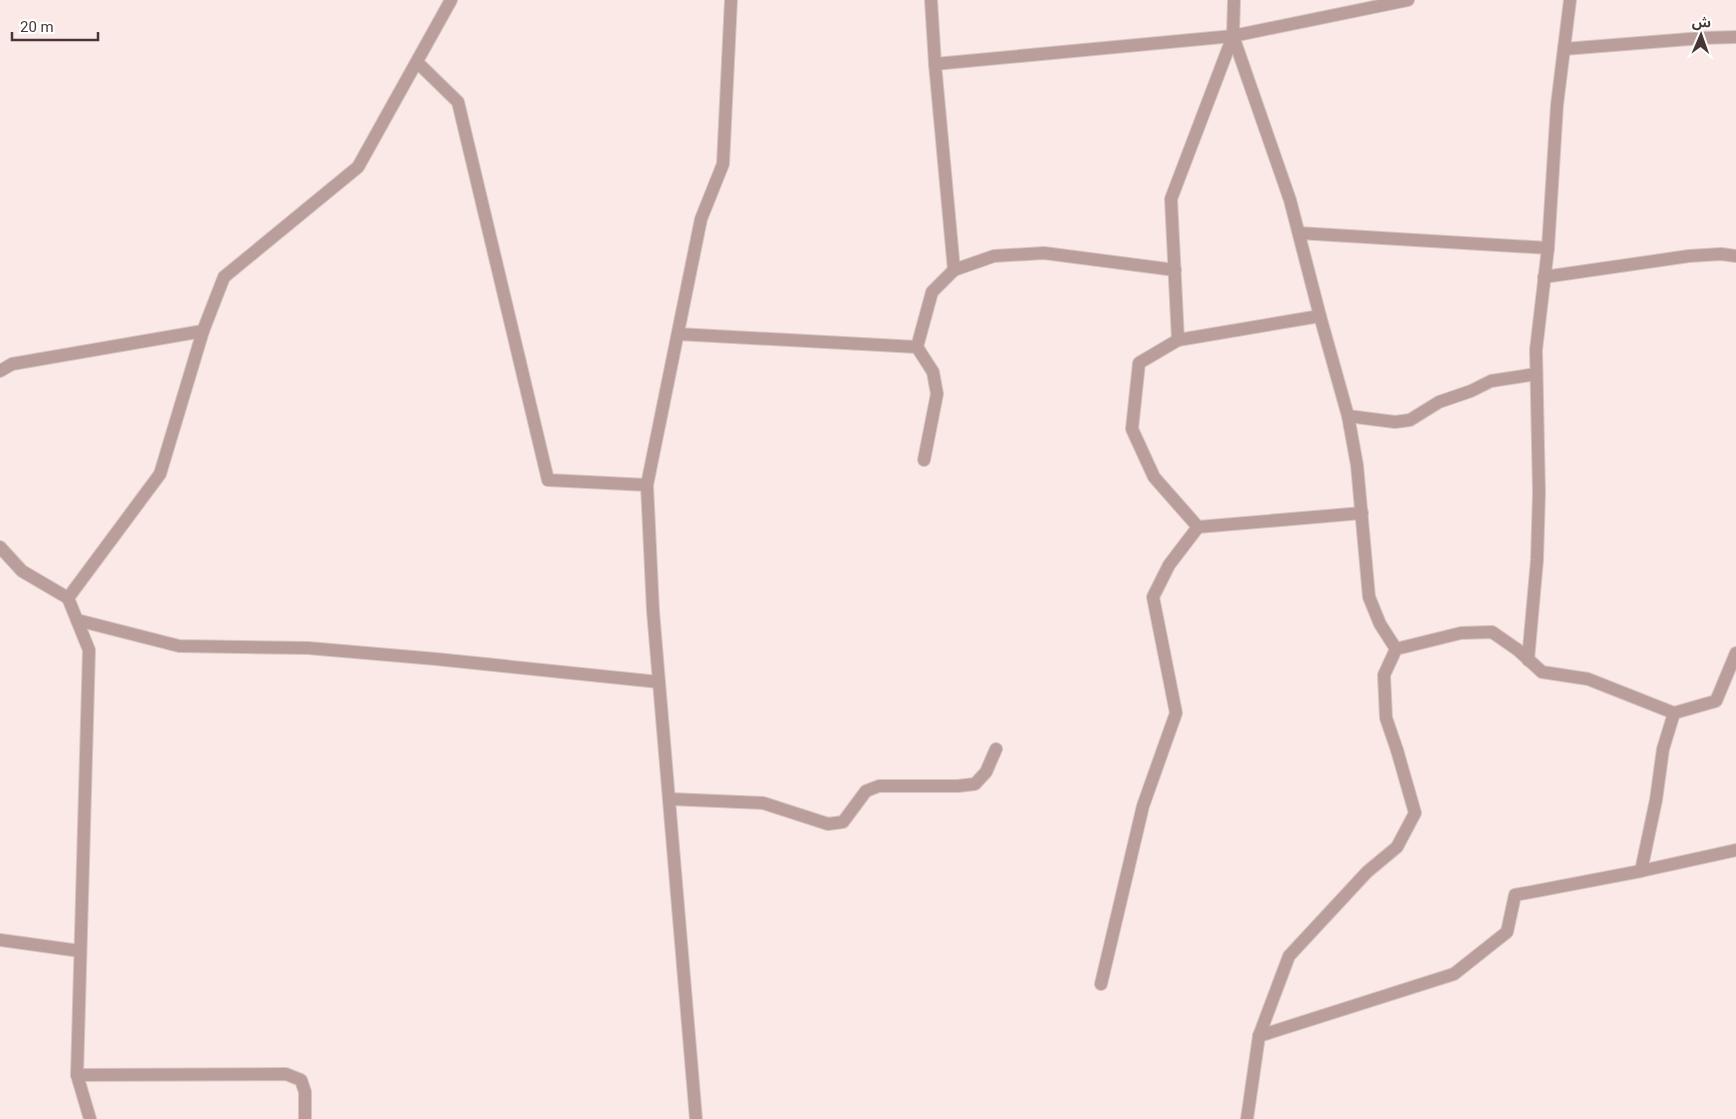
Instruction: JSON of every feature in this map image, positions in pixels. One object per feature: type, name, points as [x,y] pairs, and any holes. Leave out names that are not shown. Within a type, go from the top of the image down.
[{"type":"street","points":[[68,598],[160,474],[203,331],[224,277],[358,167],[451,0]]},
{"type":"street","points":[[696,1119],[653,611],[647,486],[701,219],[723,164],[731,0]]},
{"type":"street","points":[[931,0],[954,270]]},
{"type":"street","points":[[1178,340],[1171,199],[1233,36],[1234,0]]},
{"type":"street","points":[[936,64],[1233,36],[1408,0]]},
{"type":"street","points":[[1528,660],[1537,560],[1540,493],[1536,350],[1548,248],[1557,105],[1570,0]]},
{"type":"street","points":[[1233,36],[1290,200],[1348,416],[1357,465],[1369,597],[1380,624],[1396,649]]},
{"type":"street","points":[[1564,48],[1736,37]]},
{"type":"street","points":[[417,62],[458,102],[548,480],[647,486]]},
{"type":"street","points":[[1299,233],[1548,248]]},
{"type":"street","points":[[924,460],[937,394],[933,372],[917,347],[932,292],[954,270],[994,256],[1044,253],[1174,270]]},
{"type":"street","points":[[1544,277],[1689,256],[1721,254],[1736,256]]},
{"type":"street","points":[[1198,527],[1154,477],[1132,429],[1139,364],[1178,340],[1320,316]]},
{"type":"street","points":[[0,371],[12,364],[203,331]]},
{"type":"street","points":[[678,334],[917,347]]},
{"type":"street","points":[[1348,416],[1395,422],[1410,420],[1439,402],[1471,391],[1491,380],[1536,374]]},
{"type":"street","points":[[1101,984],[1144,806],[1176,712],[1153,597],[1169,566],[1198,527],[1362,513]]},
{"type":"street","points":[[0,547],[22,570],[68,598],[89,650],[76,1075],[90,1119]]},
{"type":"street","points":[[77,620],[179,646],[308,648],[660,682]]},
{"type":"street","points":[[1396,649],[1461,633],[1492,632],[1542,672],[1588,679],[1674,713],[1716,700],[1736,653]]},
{"type":"street","points":[[1247,1119],[1259,1036],[1289,956],[1367,872],[1397,847],[1416,813],[1386,718],[1384,675],[1396,649]]},
{"type":"street","points":[[1641,871],[1656,800],[1662,750],[1674,713]]},
{"type":"street","points":[[670,799],[763,803],[828,824],[843,822],[866,791],[879,786],[958,786],[975,784],[986,772],[996,749]]},
{"type":"street","points":[[1259,1036],[1454,974],[1507,932],[1515,895],[1641,871],[1736,850]]},
{"type":"street","points":[[0,940],[80,951]]},
{"type":"street","points":[[76,1075],[286,1074],[301,1080],[305,1092],[305,1119]]}]
